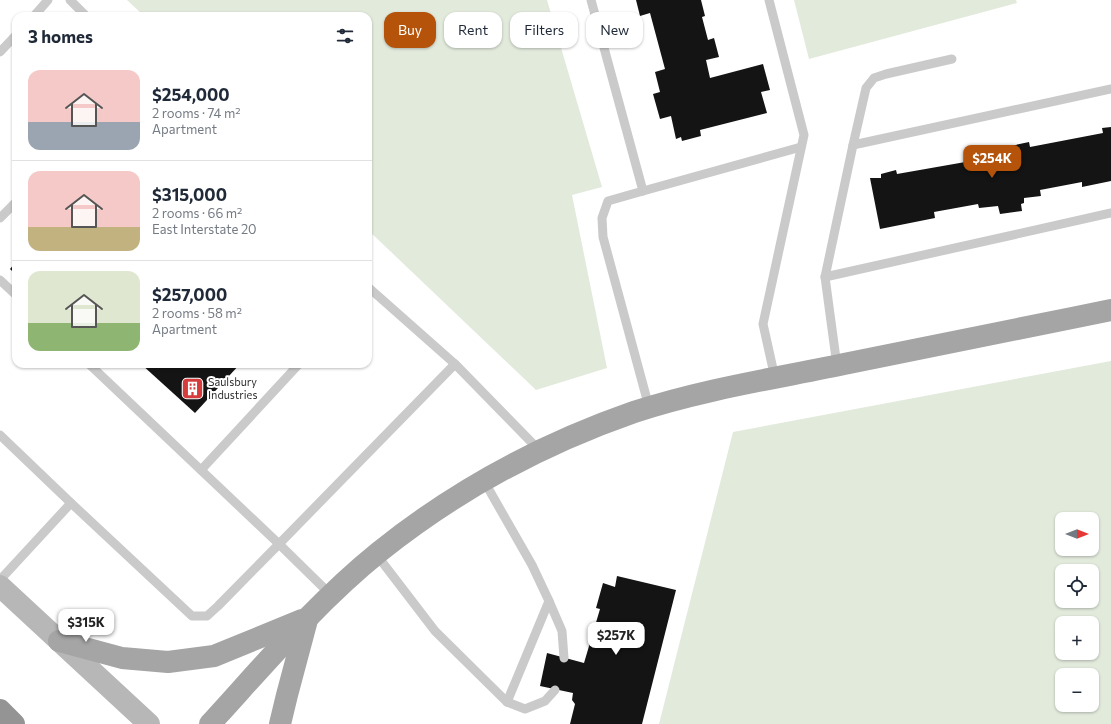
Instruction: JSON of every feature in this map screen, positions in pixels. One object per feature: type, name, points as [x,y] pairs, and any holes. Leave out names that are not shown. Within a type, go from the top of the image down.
[{"type":"main road","points":[[210,724],[308,617],[376,554],[437,509],[483,480],[565,438],[636,411],[709,392],[1111,310]]},
{"type":"main road","points":[[0,586],[149,724]]},
{"type":"main road","points":[[59,641],[122,658],[168,662],[214,656],[308,617]]},
{"type":"main road","points":[[280,724],[308,617]]},
{"type":"lane","points":[[38,12],[48,0]]},
{"type":"lane","points":[[70,0],[82,12]]},
{"type":"lane","points":[[591,0],[642,191]]},
{"type":"lane","points":[[769,0],[804,135],[763,324],[776,378]]},
{"type":"lane","points":[[0,52],[12,39]]},
{"type":"lane","points":[[837,366],[825,277],[866,88],[874,78],[952,59]]},
{"type":"lane","points":[[853,145],[1111,89]]},
{"type":"lane","points":[[649,408],[603,237],[602,218],[608,201],[801,147]]},
{"type":"lane","points":[[0,218],[12,206]]},
{"type":"lane","points":[[825,277],[1111,213]]},
{"type":"lane","points":[[0,280],[12,291]]},
{"type":"lane","points":[[372,292],[454,364],[540,451]]},
{"type":"lane","points":[[0,435],[192,616],[207,616],[454,364]]},
{"type":"lane","points":[[93,368],[331,595]]},
{"type":"lane","points":[[201,470],[295,368]]},
{"type":"lane","points":[[483,480],[532,564],[549,601],[562,631],[564,658]]},
{"type":"lane","points":[[0,580],[71,503]]},
{"type":"lane","points":[[376,554],[435,631],[507,702],[525,710],[545,701],[555,690]]},
{"type":"lane","points":[[507,702],[549,601]]},
{"type":"shaded area","points":[[127,0],[547,0],[551,12],[510,12],[510,48],[561,48],[602,187],[572,195],[607,368],[536,390],[372,234],[372,12],[140,12]]},
{"type":"shaded area","points":[[794,0],[1016,0],[1017,3],[809,59]]},
{"type":"shaded area","points":[[1111,361],[1111,724],[659,724],[733,432]]},
{"type":"building","points":[[636,0],[701,0],[705,16],[702,17],[708,40],[714,38],[719,57],[706,60],[710,78],[763,64],[770,90],[761,92],[767,113],[700,130],[701,136],[682,141],[681,137],[676,139],[671,116],[660,119],[653,94],[660,92],[655,72],[665,69],[650,13],[643,15],[643,12],[639,12]]},
{"type":"building","points":[[1111,127],[1111,181],[1082,187],[1082,182],[1040,190],[1041,196],[1024,198],[1024,203],[1021,204],[1022,211],[1000,214],[998,206],[979,208],[978,204],[934,212],[935,218],[880,229],[870,178],[881,178],[881,174],[896,170],[897,174],[971,161],[970,155],[1029,142],[1030,147],[1103,133],[1102,128]]},
{"type":"building","name":"Saulsbury Industries","points":[[145,368],[236,368],[195,413]]},
{"type":"building","points":[[617,576],[676,590],[642,724],[570,724],[575,704],[572,700],[573,693],[540,686],[547,653],[584,663],[600,609],[596,608],[603,583],[615,587]]},
{"type":"place","name":"Saulsbury Industries","points":[[193,388]]}]
